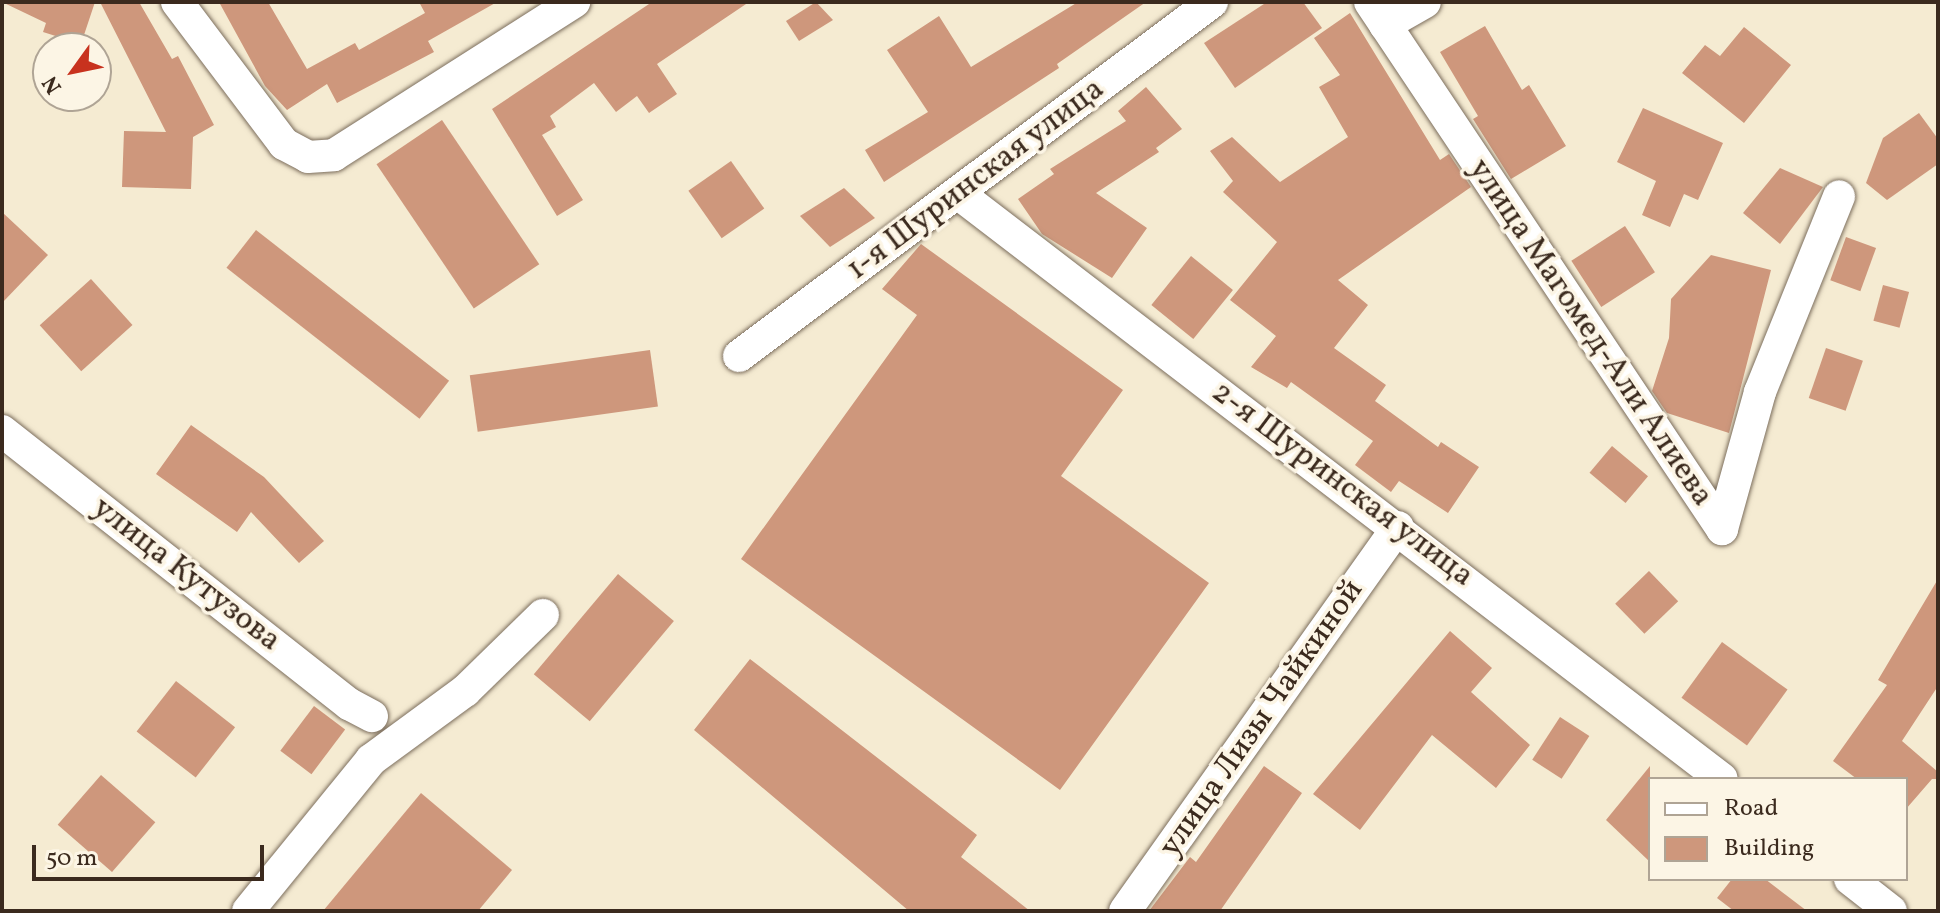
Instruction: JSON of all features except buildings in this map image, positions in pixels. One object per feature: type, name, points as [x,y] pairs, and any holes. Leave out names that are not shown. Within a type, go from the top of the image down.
[{"type":"street","points":[[177,2],[284,144],[308,157],[334,155],[574,2]]},
{"type":"street","name":"1-я Шуринская улица","points":[[739,356],[1212,2]]},
{"type":"street","points":[[1378,14],[1425,2]]},
{"type":"street","name":"улица Магомед-Али Алиева","points":[[1378,14],[1722,529],[1760,392],[1839,196]]},
{"type":"street","name":"2-я Шуринская улица","points":[[959,194],[1398,527],[1719,777]]},
{"type":"street","name":"улица Кутузова","points":[[2,431],[349,704],[372,716]]},
{"type":"street","name":"улица Лизы Чайкиной","points":[[1125,911],[1398,527]]},
{"type":"street","points":[[248,911],[371,760],[465,691],[543,615]]},
{"type":"street","points":[[1853,881],[1891,911]]}]
